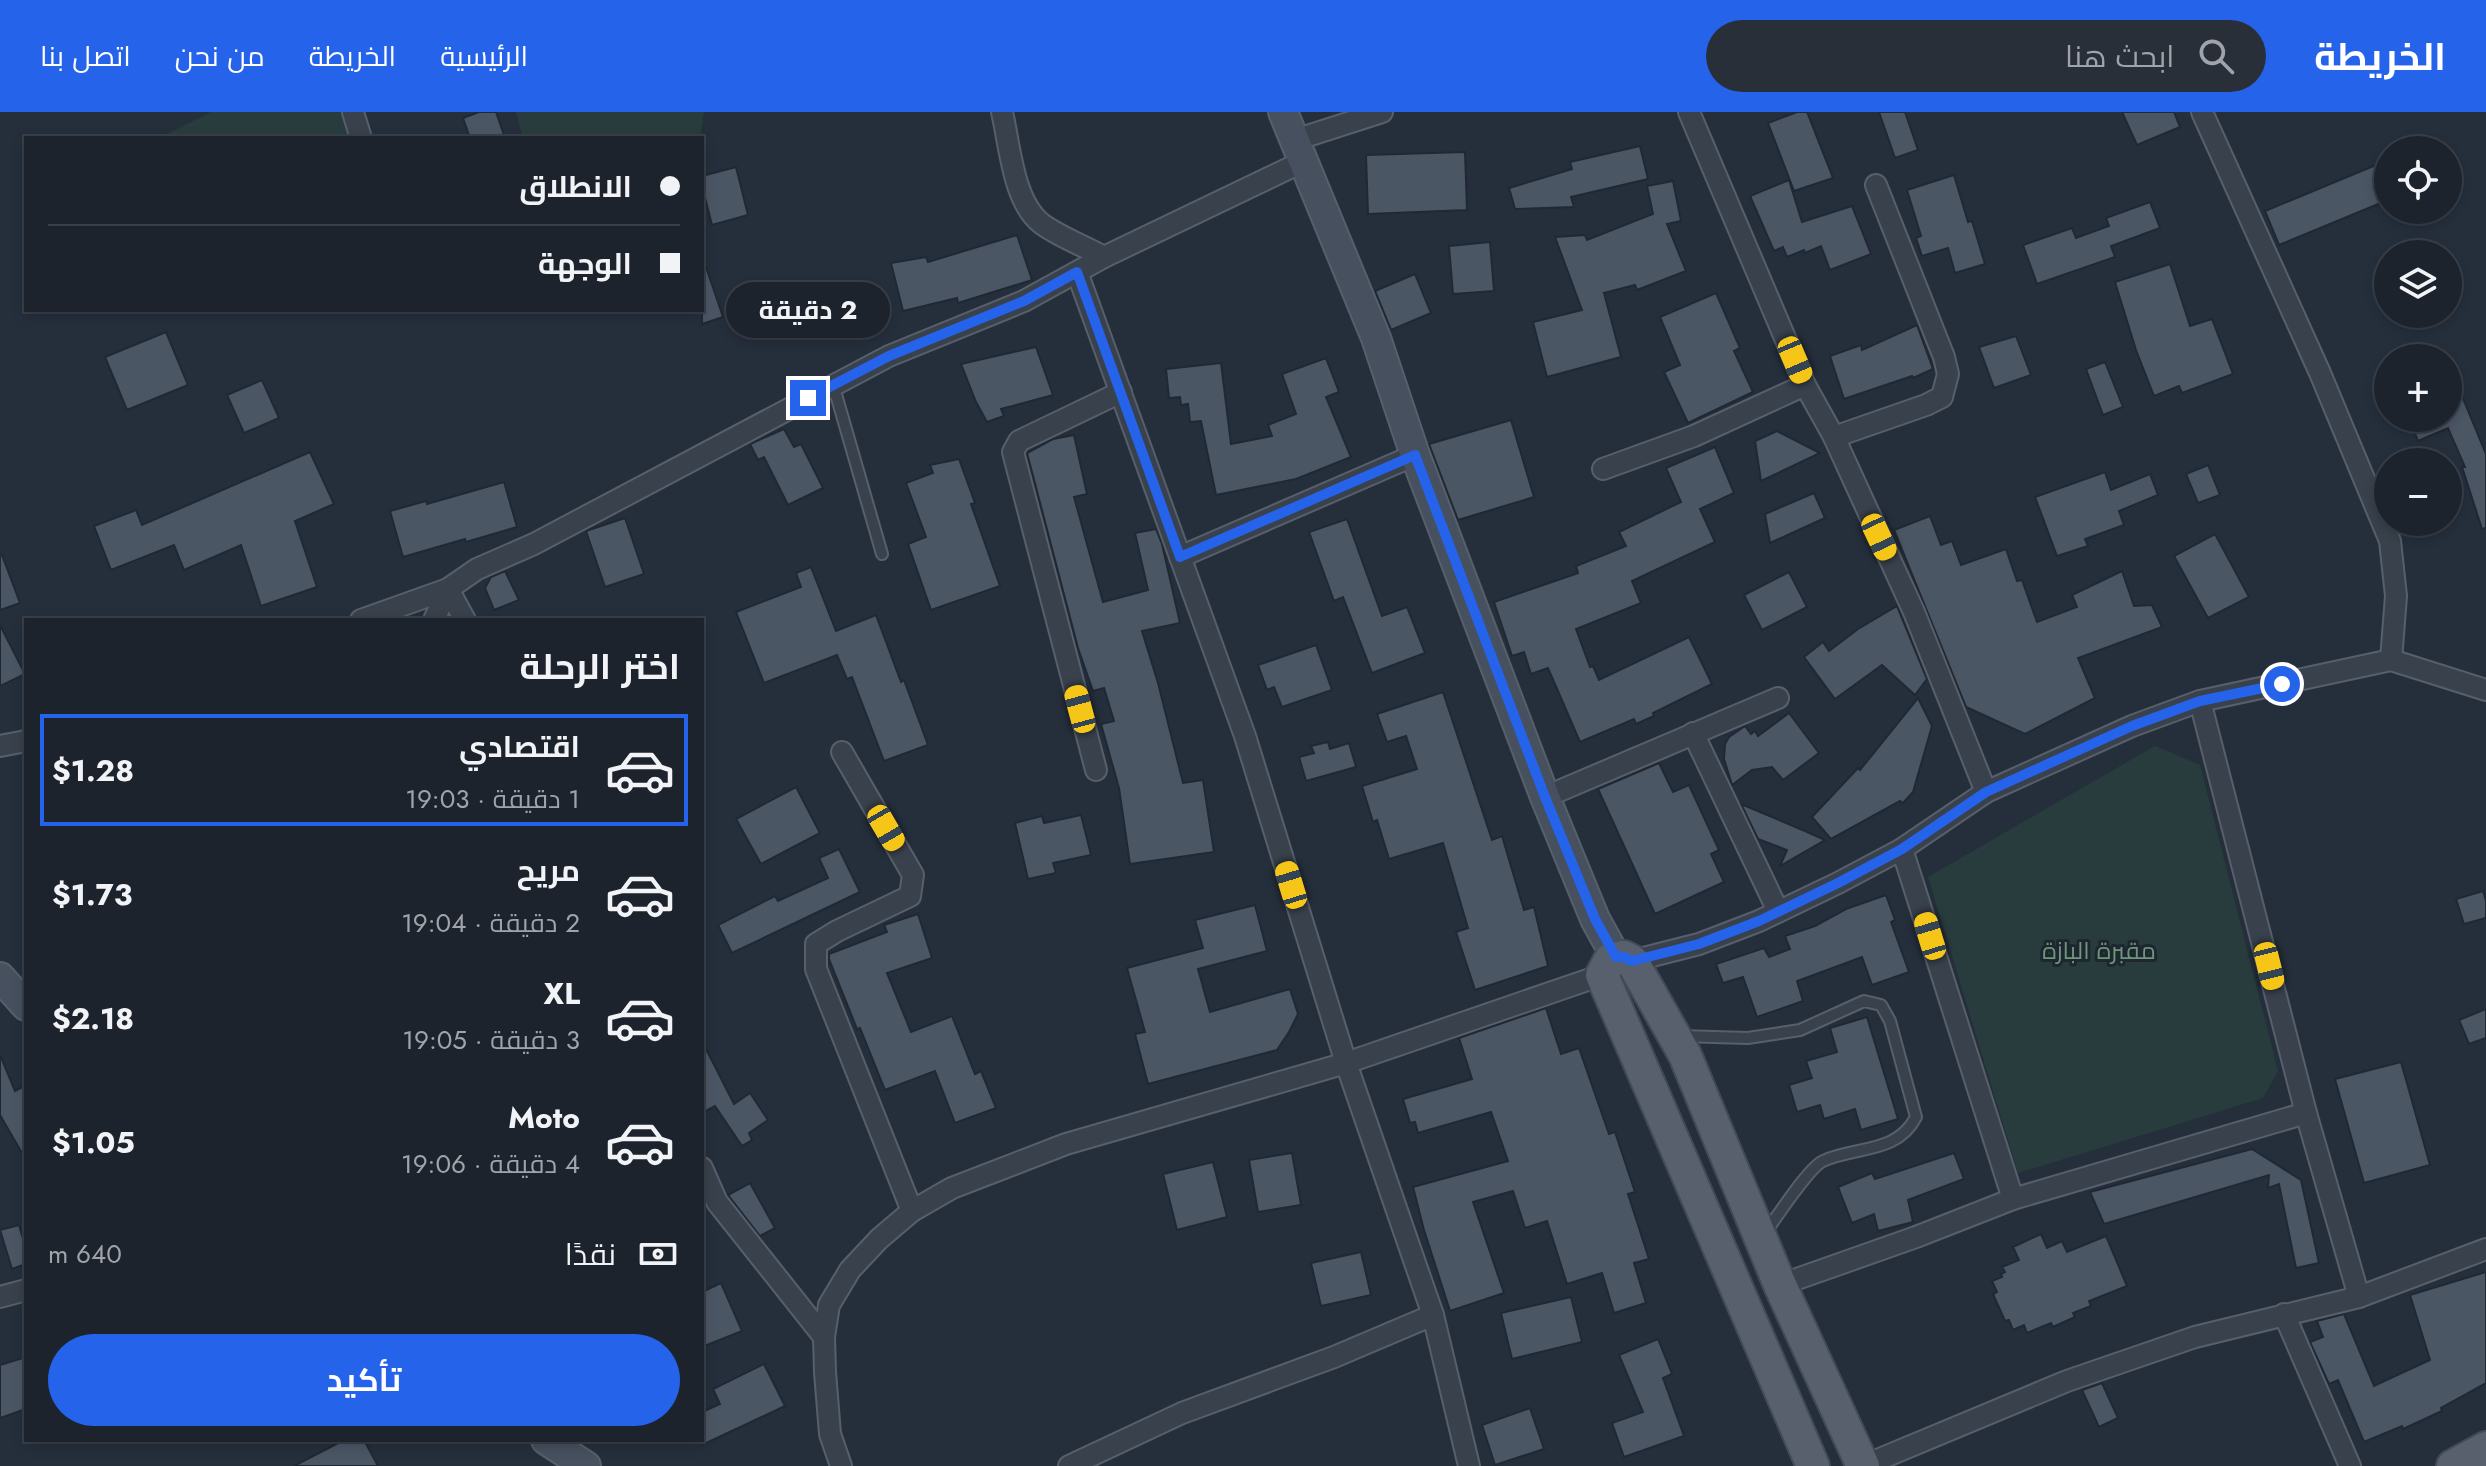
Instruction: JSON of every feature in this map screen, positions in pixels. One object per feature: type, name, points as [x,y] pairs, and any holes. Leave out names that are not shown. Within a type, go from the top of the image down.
[{"type":"main road","points":[[1283,112],[1376,338],[1415,455],[1545,797],[1617,964],[1742,1296],[1813,1466]]},
{"type":"main road","points":[[1617,964],[1674,1036],[1685,1055],[1780,1285],[1863,1466]]},
{"type":"main road","points":[[0,977],[24,1004]]},
{"type":"main road","points":[[1742,1296],[1780,1285]]},
{"type":"main road","points":[[549,1442],[586,1466]]},
{"type":"main road","points":[[2453,1466],[2486,1448]]},
{"type":"street","points":[[353,112],[360,135]]},
{"type":"street","points":[[1002,112],[1020,193],[1028,210],[1042,224],[1104,257]]},
{"type":"street","points":[[367,618],[448,589],[477,569],[534,544],[833,384],[889,356],[1024,301],[1299,150],[1382,112]]},
{"type":"street","points":[[1689,112],[1805,385],[1834,437],[1914,612],[1986,792]]},
{"type":"street","points":[[2202,112],[2320,373],[2390,541],[2396,596],[2391,660]]},
{"type":"street","points":[[1834,437],[1942,397],[1948,374],[1918,287],[1876,185]]},
{"type":"street","points":[[1077,272],[1245,736],[1346,1063],[1433,1315],[1469,1466]]},
{"type":"street","points":[[1603,469],[1694,436],[1805,385]]},
{"type":"street","points":[[1096,770],[1013,452],[1019,441],[1121,392]]},
{"type":"street","points":[[1180,557],[1415,455]]},
{"type":"street","points":[[435,618],[448,589]]},
{"type":"street","points":[[448,589],[464,618]]},
{"type":"street","points":[[841,1466],[830,1434],[824,1337],[829,1305],[850,1270],[879,1239],[912,1211],[952,1188],[1066,1144],[1346,1063],[1617,964],[1699,944],[1759,921],[1902,849],[1986,792],[2132,726],[2200,701],[2391,660],[2486,690]]},
{"type":"street","points":[[1545,797],[1778,698]]},
{"type":"street","points":[[2200,701],[2306,1113],[2359,1297]]},
{"type":"street","points":[[1693,733],[1778,911]]},
{"type":"street","points":[[0,746],[24,741]]},
{"type":"street","points":[[842,752],[913,875],[910,896],[816,944],[816,969],[912,1211]]},
{"type":"street","points":[[1902,849],[2013,1199]]},
{"type":"street","points":[[1780,1285],[2013,1199],[2306,1113]]},
{"type":"street","points":[[704,1173],[717,1202],[824,1337]]},
{"type":"street","points":[[1863,1466],[2067,1381],[2195,1337],[2359,1297],[2486,1249]]},
{"type":"street","points":[[0,1297],[24,1291]]},
{"type":"street","points":[[2284,1314],[2350,1466]]},
{"type":"street","points":[[1069,1466],[1182,1413],[1334,1357],[1433,1315]]},
{"type":"lane","points":[[833,384],[882,554]]},
{"type":"lane","points":[[1674,1036],[1748,1038],[1800,1030],[1864,1001],[1881,1005],[1890,1021],[1916,1117],[1909,1131],[1890,1143],[1821,1162],[1761,1239]]},
{"type":"green space","points":[[211,112],[341,112],[350,136],[163,136]]},
{"type":"green space","points":[[516,112],[704,112],[700,136],[522,136]]},
{"type":"green space","name":"مقبرة البازة","points":[[2155,746],[2200,765],[2278,1071],[2263,1098],[2018,1173],[1928,877]]},
{"type":"building","points":[[479,112],[496,112],[504,136],[469,136],[463,118]]},
{"type":"building","points":[[1797,112],[1807,112],[1833,178],[1794,191],[1768,123]]},
{"type":"building","points":[[1879,112],[1905,112],[1918,150],[1895,158]]},
{"type":"building","points":[[2122,112],[2174,112],[2180,127],[2137,145]]},
{"type":"building","points":[[1640,146],[1648,179],[1571,197],[1574,207],[1515,209],[1509,188],[1572,169],[1570,162]]},
{"type":"building","points":[[1465,152],[1467,210],[1368,214],[1366,155]]},
{"type":"building","points":[[2374,166],[2374,206],[2279,245],[2265,211]]},
{"type":"building","points":[[736,167],[748,215],[712,225],[704,194],[704,175]]},
{"type":"building","points":[[1954,175],[1985,264],[1955,273],[1948,248],[1922,256],[1916,238],[1921,236],[1907,190]]},
{"type":"building","points":[[1789,180],[1802,222],[1852,206],[1871,254],[1830,270],[1821,246],[1787,257],[1783,247],[1774,251],[1750,196]]},
{"type":"building","points":[[1673,181],[1681,221],[1667,224],[1686,271],[1637,290],[1635,285],[1604,293],[1621,357],[1547,377],[1533,322],[1582,310],[1555,237],[1585,235],[1587,240],[1653,214],[1647,186]]},
{"type":"building","points":[[2150,202],[2160,228],[2111,246],[2115,257],[2037,284],[2023,245],[2072,228],[2076,238],[2109,226],[2106,218]]},
{"type":"building","points":[[1017,235],[1032,280],[958,303],[957,298],[903,311],[891,263],[926,257],[928,262]]},
{"type":"building","points":[[1490,242],[1494,291],[1453,294],[1449,246]]},
{"type":"building","points":[[704,264],[723,317],[702,324],[704,312]]},
{"type":"building","points":[[2170,264],[2190,326],[2212,319],[2233,374],[2182,393],[2179,386],[2154,396],[2115,282]]},
{"type":"building","points":[[1415,274],[1431,313],[1391,330],[1375,291]]},
{"type":"building","points":[[1716,293],[1740,348],[1734,351],[1753,392],[1688,423],[1664,372],[1680,365],[1660,317]]},
{"type":"building","points":[[1917,325],[1933,369],[1844,399],[1830,356],[1861,345],[1862,350]]},
{"type":"building","points":[[166,332],[188,385],[127,410],[105,357]]},
{"type":"building","points":[[2016,336],[2031,375],[1994,388],[1979,347]]},
{"type":"building","points":[[1036,347],[1053,395],[1001,409],[1004,416],[987,422],[961,364]]},
{"type":"building","points":[[1326,358],[1339,392],[1326,397],[1351,457],[1296,479],[1216,495],[1201,421],[1190,422],[1188,404],[1181,405],[1180,397],[1169,398],[1166,369],[1221,363],[1231,444],[1272,436],[1268,425],[1296,414],[1282,374]]},
{"type":"building","points":[[2105,362],[2123,407],[2103,415],[2086,369]]},
{"type":"building","points":[[262,380],[279,418],[244,433],[227,395]]},
{"type":"building","points":[[2462,396],[2486,454],[2486,528],[2482,529],[2462,467],[2465,467],[2462,448],[2457,448],[2450,432],[2462,432]]},
{"type":"building","points":[[1511,420],[1534,497],[1458,520],[1429,444]]},
{"type":"building","points":[[784,429],[794,447],[801,444],[823,488],[788,505],[764,457],[758,460],[750,444]]},
{"type":"building","points":[[1777,431],[1820,453],[1761,481],[1755,441]]},
{"type":"building","points":[[2414,432],[2439,432],[2418,441]]},
{"type":"building","points":[[1074,435],[1087,494],[1074,497],[1103,602],[1148,590],[1135,533],[1156,529],[1162,544],[1180,623],[1142,631],[1183,783],[1203,780],[1214,852],[1130,864],[1119,788],[1101,724],[1114,721],[1104,688],[1093,691],[1078,648],[1027,453],[1053,439]]},
{"type":"building","points":[[1715,447],[1734,493],[1700,509],[1715,542],[1632,581],[1641,603],[1576,629],[1590,667],[1593,666],[1599,680],[1689,637],[1712,684],[1636,724],[1634,719],[1580,742],[1548,668],[1531,674],[1524,652],[1512,656],[1494,602],[1578,573],[1576,566],[1626,546],[1619,532],[1681,502],[1666,468]]},
{"type":"building","points":[[310,452],[334,504],[295,521],[317,587],[261,606],[241,545],[184,570],[174,545],[111,570],[94,526],[136,510],[142,525]]},
{"type":"building","points":[[959,459],[975,503],[971,504],[1000,586],[931,610],[908,544],[926,537],[906,483],[933,473],[930,465]]},
{"type":"building","points":[[2208,465],[2220,495],[2198,503],[2186,474]]},
{"type":"building","points":[[2105,472],[2111,490],[2150,474],[2158,495],[2119,511],[2124,525],[2085,539],[2088,546],[2057,556],[2035,497]]},
{"type":"building","points":[[504,482],[517,527],[403,557],[390,511]]},
{"type":"building","points":[[1814,493],[1825,518],[1770,543],[1765,514]]},
{"type":"building","points":[[1930,516],[1941,545],[1952,541],[1961,565],[2006,549],[2017,581],[2022,580],[2037,622],[2077,607],[2072,595],[2122,571],[2134,606],[2152,605],[2162,627],[2078,658],[2095,698],[2025,734],[1966,707],[1894,530]]},
{"type":"building","points":[[625,518],[644,574],[605,587],[586,531]]},
{"type":"building","points":[[1347,519],[1382,616],[1407,607],[1425,653],[1372,673],[1343,597],[1334,601],[1309,532]]},
{"type":"building","points":[[2215,534],[2249,597],[2208,618],[2174,556]]},
{"type":"building","points":[[0,555],[20,603],[0,610]]},
{"type":"building","points":[[811,567],[836,631],[876,615],[928,745],[884,761],[852,677],[847,679],[837,655],[764,683],[736,612],[801,587],[796,573]]},
{"type":"building","points":[[505,571],[519,600],[494,610],[485,588],[491,577]]},
{"type":"building","points":[[1789,572],[1807,607],[1762,630],[1744,595]]},
{"type":"building","points":[[1897,606],[1927,679],[1915,695],[1882,665],[1835,699],[1804,657],[1823,642],[1829,651]]},
{"type":"building","points":[[0,625],[24,674],[0,686]]},
{"type":"building","points":[[1316,645],[1332,690],[1282,707],[1274,687],[1267,690],[1258,665]]},
{"type":"building","points":[[1443,692],[1492,840],[1502,836],[1524,910],[1534,907],[1548,966],[1475,990],[1456,932],[1468,928],[1443,843],[1389,859],[1362,786],[1417,769],[1406,736],[1387,742],[1377,714]]},
{"type":"building","points":[[1918,698],[1932,726],[1913,792],[1903,803],[1900,801],[1831,839],[1812,817],[1858,768],[1860,770]]},
{"type":"building","points":[[1789,713],[1819,753],[1783,780],[1772,767],[1752,770],[1732,785],[1724,759],[1729,737],[1745,726],[1751,734],[1755,731],[1758,736]]},
{"type":"building","points":[[1328,742],[1330,749],[1349,743],[1356,767],[1306,781],[1299,757],[1314,753],[1311,746]]},
{"type":"building","points":[[1659,763],[1673,792],[1689,785],[1719,850],[1711,854],[1724,882],[1655,914],[1598,789]]},
{"type":"building","points":[[796,787],[820,833],[761,864],[736,819]]},
{"type":"building","points":[[1741,804],[1825,840],[1780,866],[1787,850],[1758,839]]},
{"type":"building","points":[[1081,815],[1091,855],[1053,863],[1056,873],[1028,879],[1015,823],[1042,816],[1044,823]]},
{"type":"building","points":[[839,849],[860,892],[732,953],[718,925],[775,896],[778,901],[828,878],[819,858]]},
{"type":"building","points":[[2483,891],[2486,918],[2464,924],[2456,899]]},
{"type":"building","points":[[1886,895],[1895,920],[1891,922],[1909,972],[1872,985],[1862,957],[1797,981],[1803,1001],[1757,1017],[1743,977],[1723,983],[1716,964],[1764,948],[1769,957],[1790,949],[1785,936]]},
{"type":"building","points":[[1255,905],[1267,951],[1198,969],[1210,1012],[1290,989],[1298,1014],[1289,1032],[1277,1050],[1148,1084],[1135,1034],[1145,1032],[1127,968],[1203,948],[1195,920]]},
{"type":"building","points":[[918,914],[932,958],[887,973],[911,1032],[952,1016],[975,1074],[981,1071],[996,1108],[955,1123],[935,1071],[885,1090],[829,959],[829,954],[887,932],[884,925]]},
{"type":"building","points":[[1546,1008],[1561,1054],[1579,1048],[1609,1134],[1615,1132],[1635,1192],[1628,1194],[1649,1259],[1634,1263],[1646,1303],[1614,1313],[1602,1273],[1567,1284],[1547,1221],[1525,1228],[1513,1191],[1473,1202],[1504,1293],[1450,1311],[1413,1187],[1508,1161],[1491,1112],[1418,1133],[1415,1122],[1410,1123],[1403,1099],[1472,1079],[1459,1038]]},
{"type":"building","points":[[2486,1009],[2486,1038],[2469,1044],[2459,1020]]},
{"type":"building","points":[[1867,1017],[1898,1119],[1861,1130],[1855,1109],[1824,1119],[1820,1105],[1797,1112],[1789,1085],[1812,1078],[1806,1061],[1837,1052],[1830,1028]]},
{"type":"building","points":[[704,1045],[734,1104],[750,1093],[768,1120],[749,1133],[752,1140],[742,1146],[715,1106],[704,1112]]},
{"type":"building","points":[[0,1055],[15,1091],[24,1086],[24,1157],[0,1115]]},
{"type":"building","points":[[2401,1062],[2430,1165],[2364,1183],[2335,1079]]},
{"type":"building","points":[[2252,1149],[2301,1180],[2319,1263],[2296,1268],[2279,1184],[2268,1188],[2269,1175],[2104,1224],[2090,1192]]},
{"type":"building","points":[[1292,1153],[1301,1205],[1258,1212],[1249,1160]]},
{"type":"building","points":[[1954,1153],[1964,1179],[1908,1200],[1913,1222],[1878,1231],[1874,1214],[1852,1223],[1838,1187],[1872,1173],[1875,1179]]},
{"type":"building","points":[[1213,1162],[1227,1217],[1177,1230],[1163,1174]]},
{"type":"building","points":[[750,1183],[775,1228],[760,1236],[728,1195]]},
{"type":"building","points":[[19,1225],[24,1242],[24,1265],[12,1269],[0,1230]]},
{"type":"building","points":[[2041,1234],[2047,1248],[2062,1241],[2067,1252],[2106,1236],[2127,1286],[2089,1301],[2091,1306],[2073,1313],[2075,1317],[2053,1327],[2051,1323],[2027,1333],[2024,1325],[2013,1330],[2009,1320],[2005,1321],[1993,1294],[1997,1292],[1992,1281],[2002,1277],[2001,1274],[2005,1272],[2002,1267],[2019,1260],[2013,1247]]},
{"type":"building","points":[[1361,1252],[1371,1295],[1321,1306],[1311,1263]]},
{"type":"building","points":[[2486,1272],[2486,1383],[2441,1408],[2442,1411],[2364,1442],[2338,1380],[2329,1384],[2310,1342],[2323,1337],[2317,1321],[2344,1314],[2374,1386],[2430,1360],[2410,1295]]},
{"type":"building","points":[[721,1283],[742,1331],[704,1346],[704,1291]]},
{"type":"building","points":[[1571,1297],[1582,1342],[1512,1359],[1501,1313]]},
{"type":"building","points":[[1658,1339],[1672,1374],[1663,1378],[1684,1436],[1624,1457],[1612,1423],[1643,1412],[1619,1355]]},
{"type":"building","points":[[24,1358],[24,1410],[0,1418],[0,1365]]},
{"type":"building","points":[[764,1364],[785,1406],[702,1445],[704,1411],[720,1404],[713,1389]]},
{"type":"building","points":[[2102,1383],[2118,1418],[2099,1427],[2082,1390]]},
{"type":"building","points":[[1530,1408],[1544,1449],[1495,1465],[1482,1425]]},
{"type":"building","points":[[340,1442],[365,1442],[378,1466],[294,1466]]},
{"type":"route","points":[[808,398],[889,356],[1024,301],[1077,272],[1180,557],[1415,455],[1545,797],[1595,919],[1616,957],[1632,961],[1699,944],[1759,921],[1902,849],[1986,792],[2132,726],[2200,701],[2282,684]]}]
